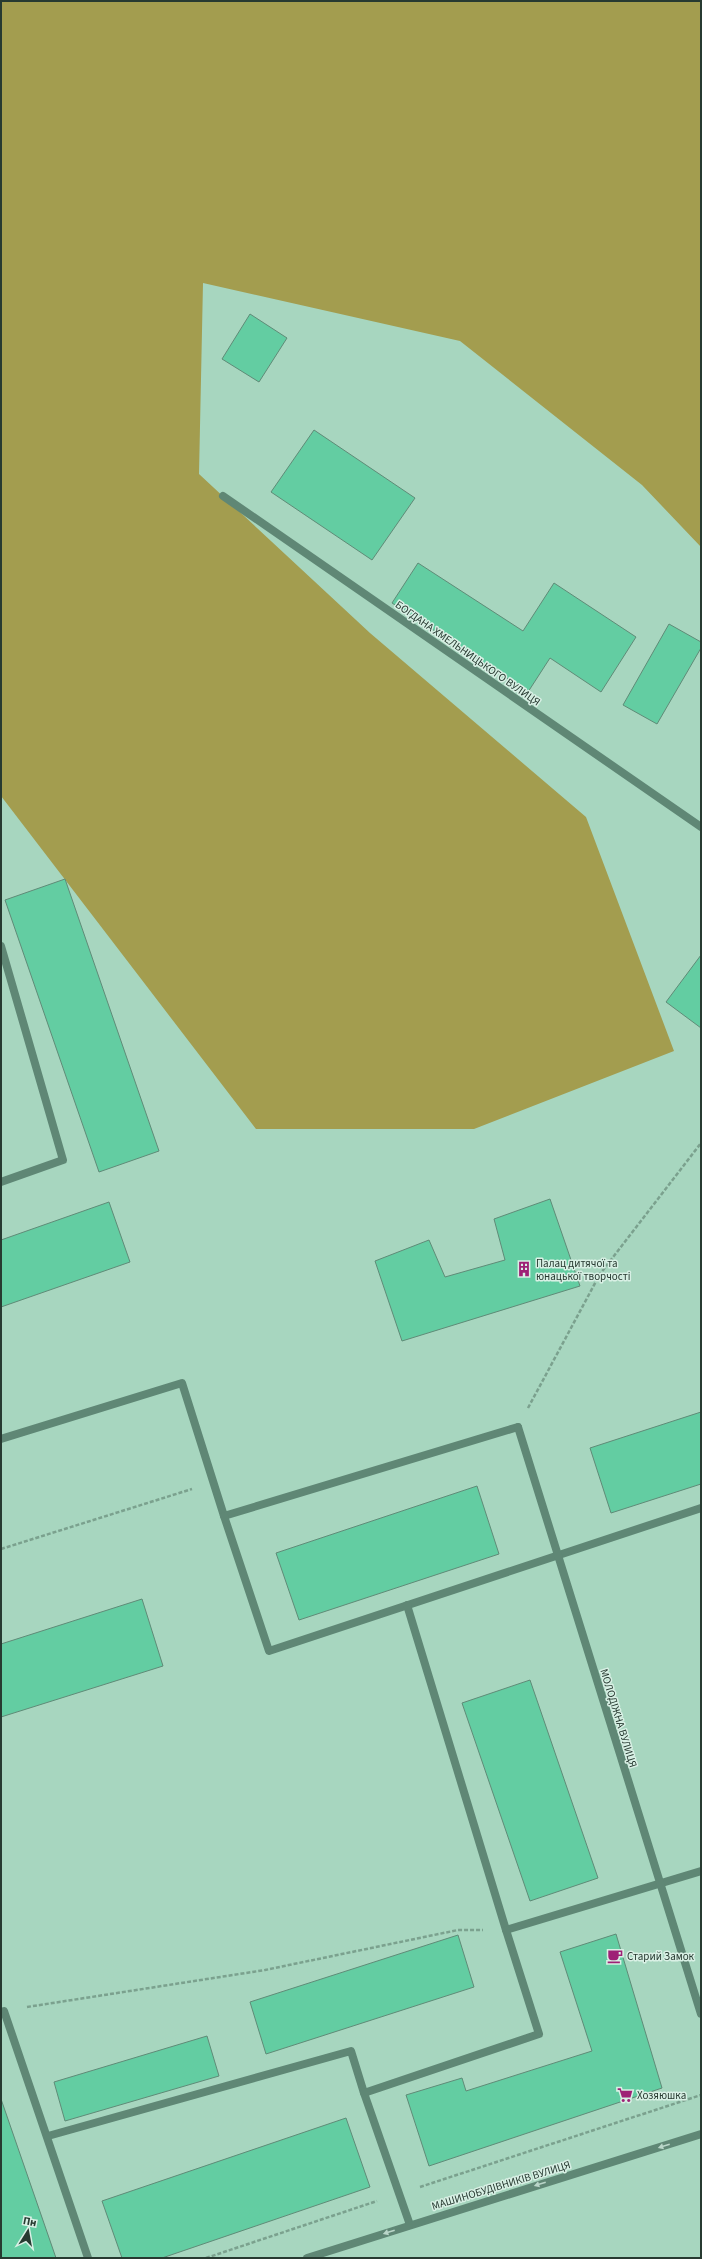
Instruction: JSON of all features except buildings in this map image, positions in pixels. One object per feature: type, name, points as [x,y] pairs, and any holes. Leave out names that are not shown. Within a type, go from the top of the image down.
[{"type":"street","name":"БОГДАНА ХМЕЛЬНИЦЬКОГО ВУЛИЦЯ","points":[[223,496],[701,827]]},
{"type":"street","points":[[1,946],[63,1160],[1,1182]]},
{"type":"street","points":[[1,1439],[182,1383],[213,1483],[269,1651],[557,1554],[701,1508]]},
{"type":"street","points":[[224,1516],[518,1428]]},
{"type":"street","name":"МОЛОДІЖНА ВУЛИЦЯ","points":[[518,1428],[701,2014]]},
{"type":"street","points":[[364,2093],[539,2034],[407,1605]]},
{"type":"street","points":[[506,1930],[701,1871]]},
{"type":"street","points":[[4,2011],[48,2136],[88,2258]]},
{"type":"street","points":[[48,2136],[351,2051],[410,2225]]},
{"type":"street","name":"МАШИНОБУДІВНИКІВ ВУЛИЦЯ","points":[[307,2258],[701,2134]]},
{"type":"path","points":[[518,1428],[600,1274],[701,1143]]},
{"type":"path","points":[[1,1549],[213,1483]]},
{"type":"path","points":[[4,2011],[265,1970],[458,1930],[506,1930]]},
{"type":"path","points":[[206,2258],[701,2096]]},
{"type":"shaded area","points":[[1,1],[701,1],[701,547],[642,485],[460,341],[203,283],[199,474],[370,633],[586,817],[674,1051],[474,1129],[256,1129],[1,796]]},
{"type":"place","name":"Палац дитячої та юнацької творчості","points":[[524,1269]]},
{"type":"place","name":"Старий Замок","points":[[615,1956]]},
{"type":"place","name":"Хозяюшка","points":[[625,2095]]}]
